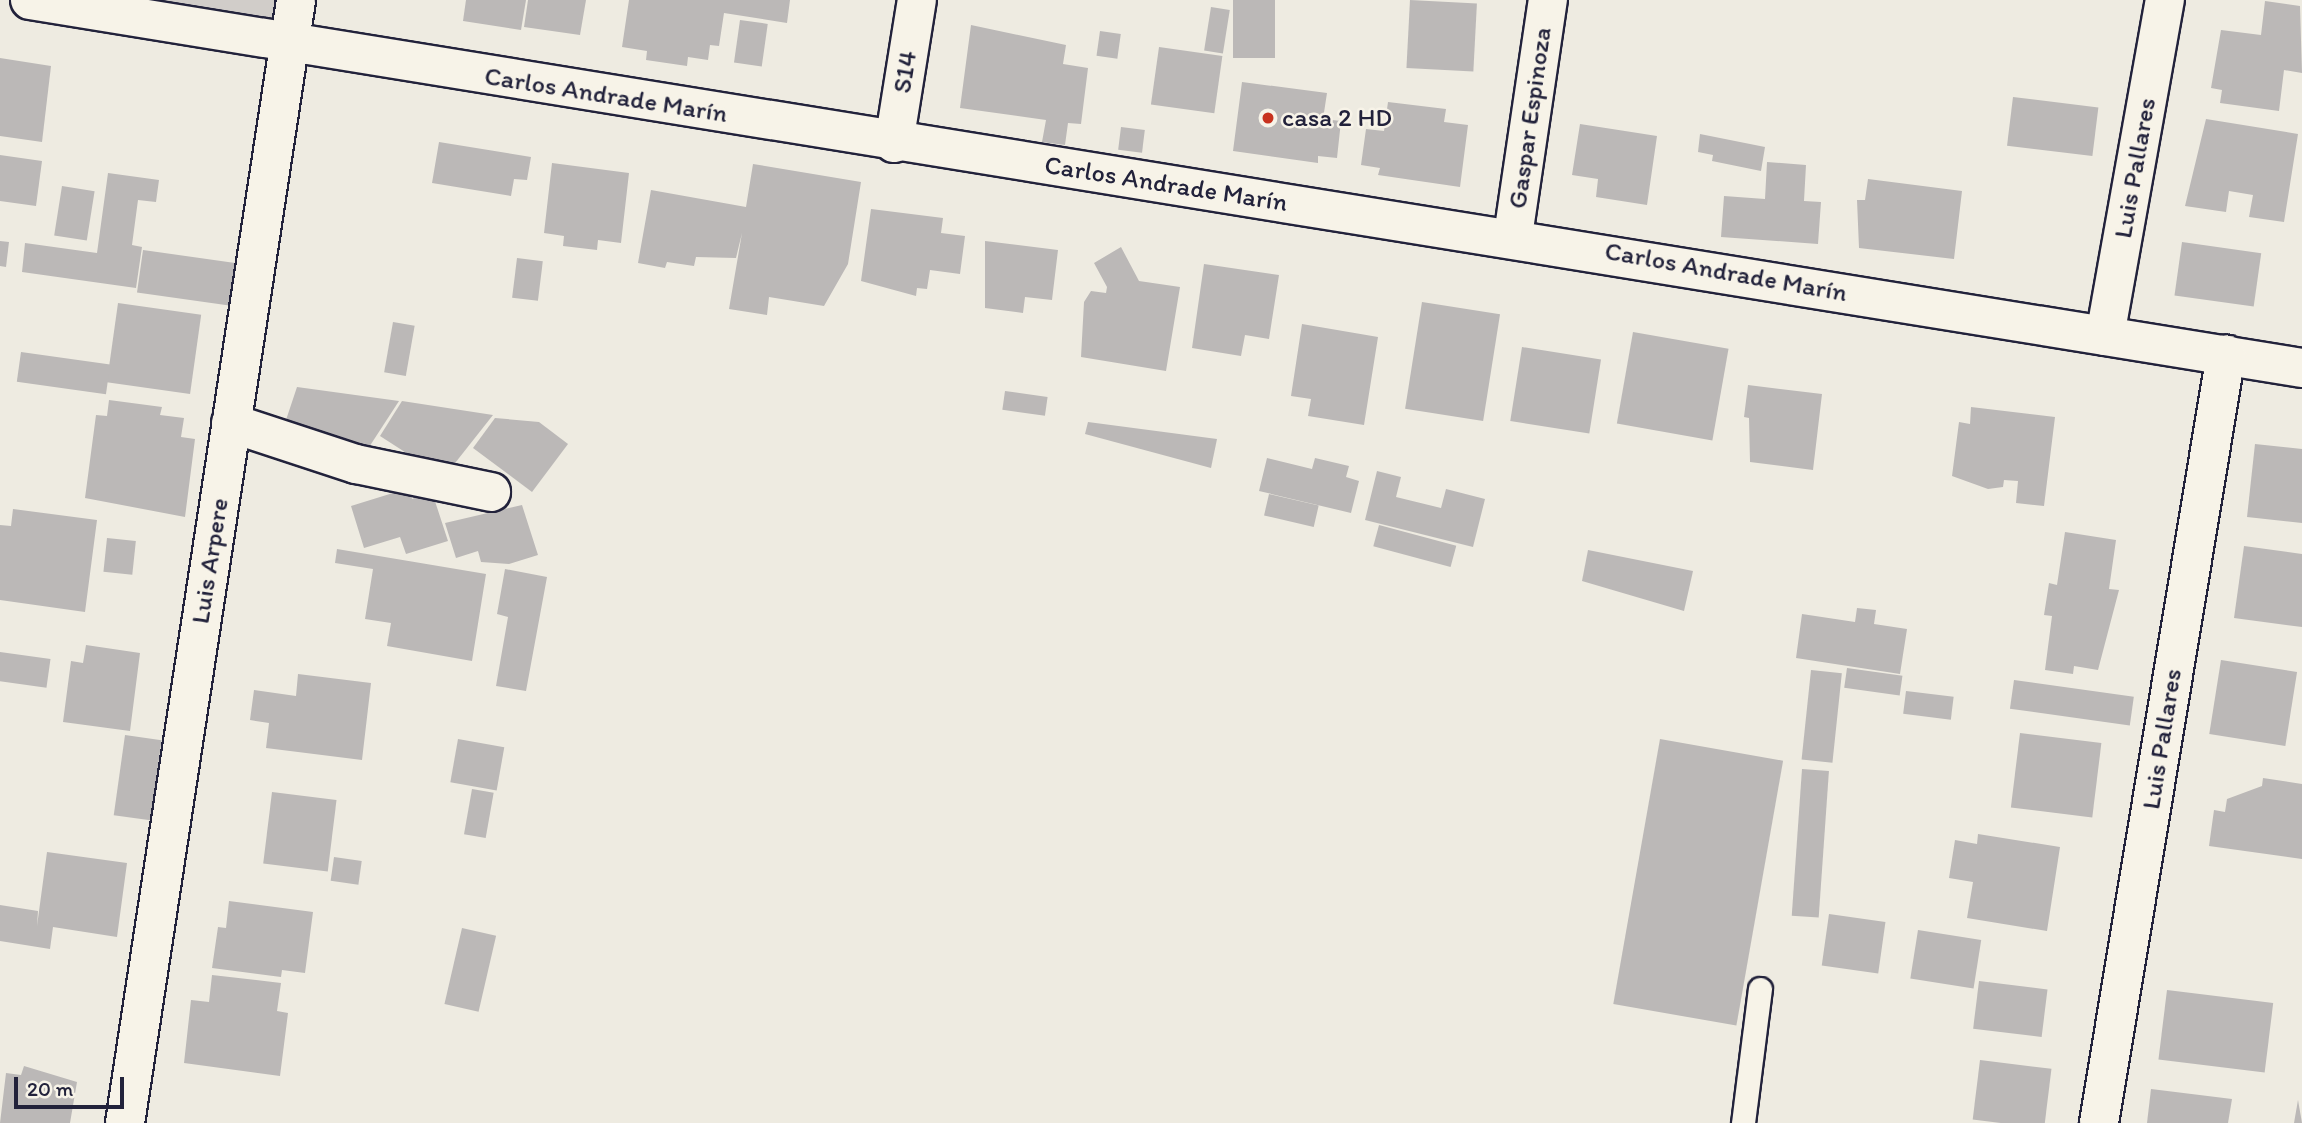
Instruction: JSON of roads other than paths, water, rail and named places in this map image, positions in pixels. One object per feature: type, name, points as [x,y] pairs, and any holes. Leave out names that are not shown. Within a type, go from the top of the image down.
[{"type":"street","name":"Carlos Andrade Marín","points":[[30,0],[894,143],[1513,236],[2302,368]]},
{"type":"street","name":"Luis Arpere","points":[[124,1123],[296,0]]},
{"type":"street","name":"S14","points":[[894,143],[917,0]]},
{"type":"street","name":"Gaspar Espinoza","points":[[1513,236],[1548,0]]},
{"type":"street","name":"Luis Pallares","points":[[2105,336],[2165,0]]},
{"type":"street","name":"Luis Pallares","points":[[2099,1123],[2226,354]]},
{"type":"street","points":[[231,423],[270,441],[356,464],[491,492]]},
{"type":"lane","points":[[1743,1123],[1760,989]]},
{"type":"place","name":"casa 2 HD","points":[[1268,118]]}]
